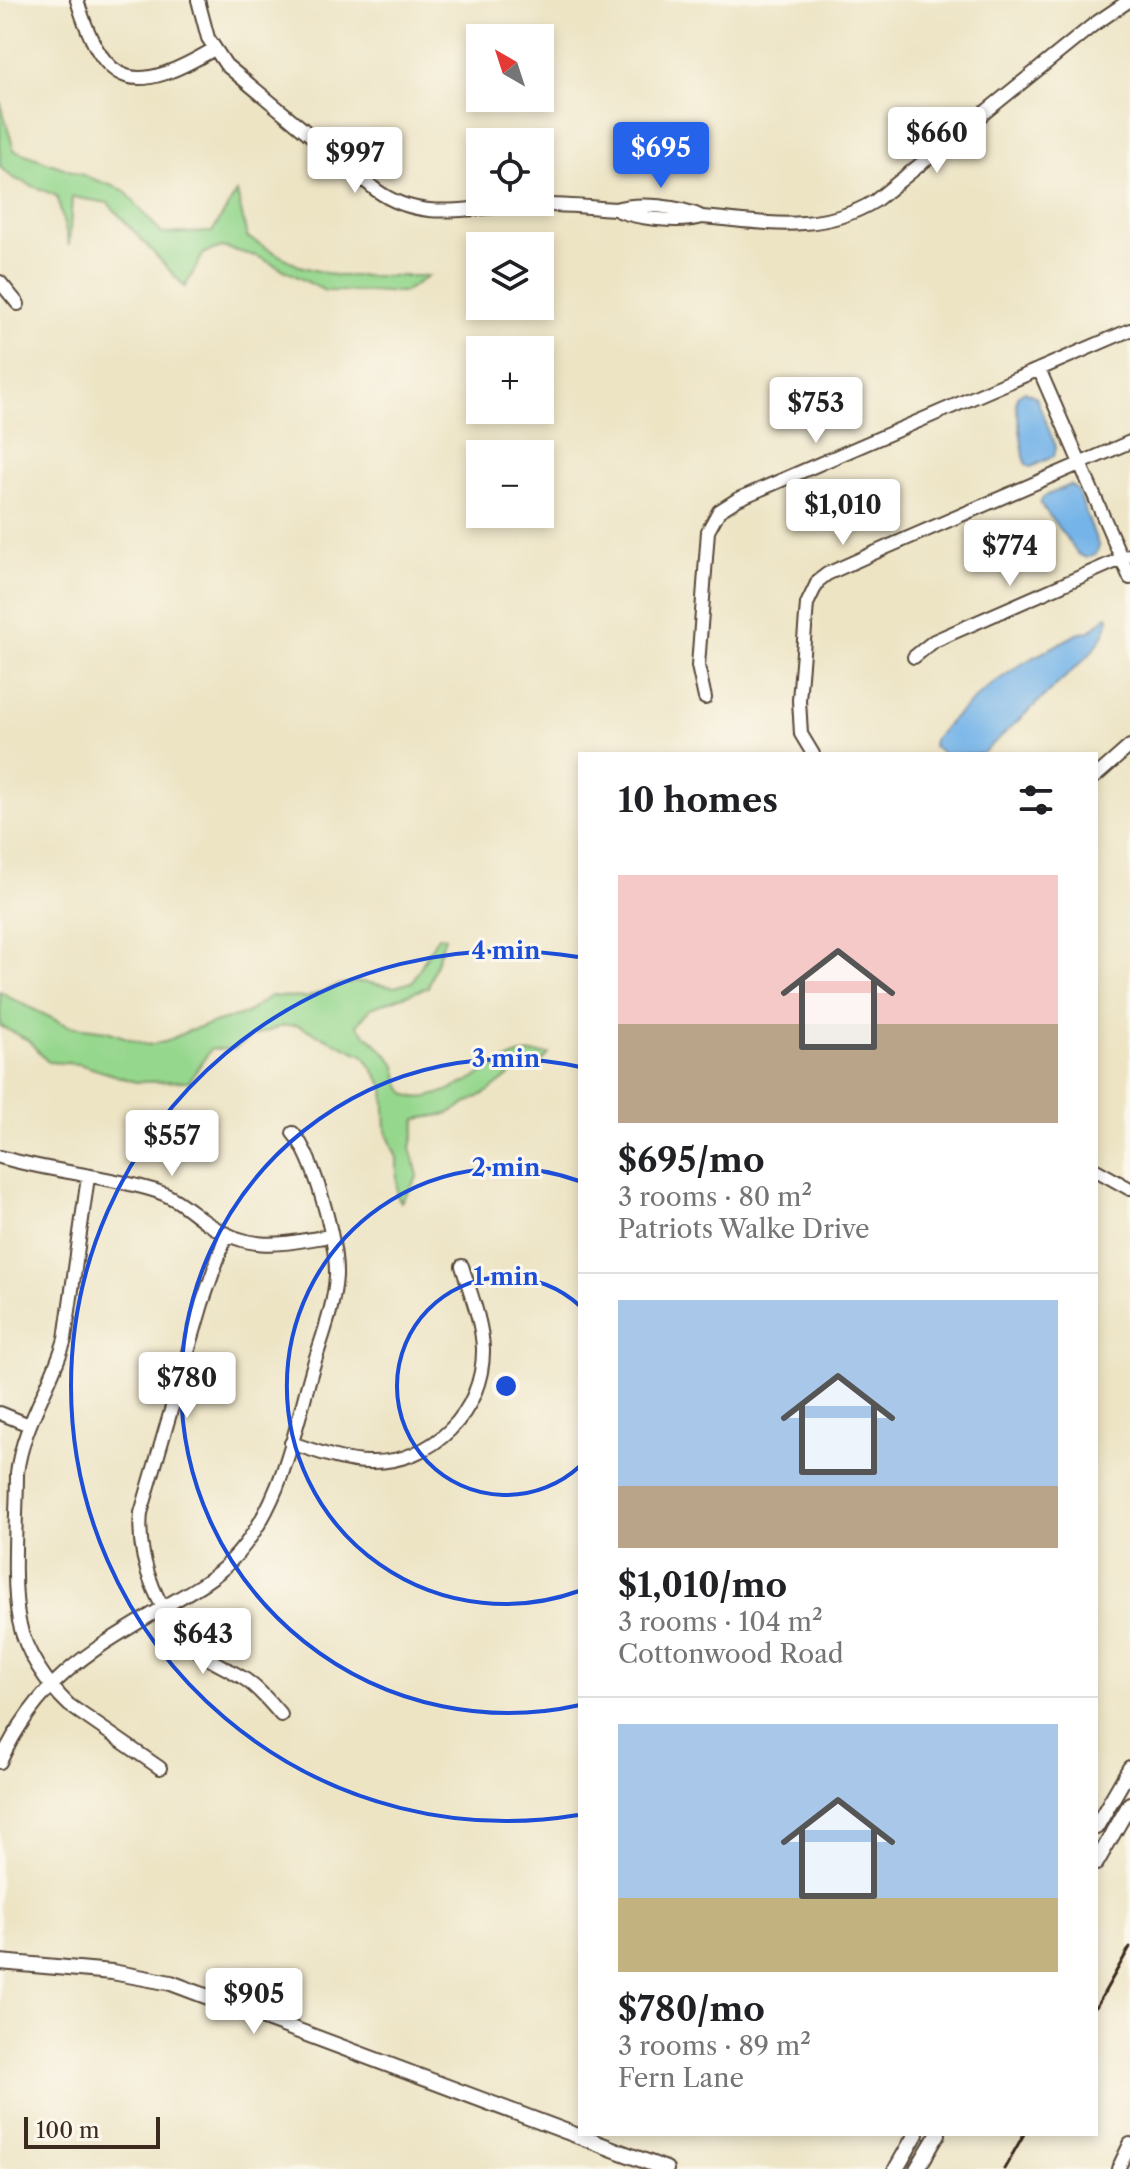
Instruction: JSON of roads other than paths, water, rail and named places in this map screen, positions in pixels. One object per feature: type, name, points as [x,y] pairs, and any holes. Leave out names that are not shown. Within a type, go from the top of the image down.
[{"type":"main road","points":[[1098,1824],[1130,1768]]},
{"type":"main road","points":[[1098,1860],[1130,1804]]},
{"type":"main road","points":[[0,1962],[112,1972],[171,1983],[578,2136]]},
{"type":"main road","points":[[578,2136],[666,2169]]},
{"type":"main road","points":[[896,2169],[915,2136]]},
{"type":"main road","points":[[917,2169],[937,2136]]},
{"type":"street","points":[[77,0],[94,47],[112,68],[124,75],[152,78],[167,75],[214,49]]},
{"type":"street","points":[[198,0],[202,21],[214,49],[241,79],[376,190],[398,204],[424,211],[534,204],[615,209],[627,206],[691,212],[702,217],[805,225],[834,220],[863,209],[1093,25],[1130,0]]},
{"type":"street","points":[[0,282],[18,304]]},
{"type":"street","points":[[705,698],[698,666],[704,569],[708,531],[719,511],[738,499],[1130,330]]},
{"type":"street","points":[[1039,369],[1126,557],[1130,578]]},
{"type":"street","points":[[812,752],[801,734],[799,700],[807,604],[818,581],[885,548],[1130,442]]},
{"type":"street","points":[[914,657],[934,641],[1126,557]]},
{"type":"street","points":[[1098,774],[1130,746]]},
{"type":"street","points":[[0,1762],[23,1718],[50,1684],[84,1655],[215,1576],[245,1545],[276,1491],[334,1292],[335,1260],[311,1162],[293,1133]]},
{"type":"street","points":[[0,1157],[170,1196],[226,1235],[245,1242],[275,1245],[330,1236]]},
{"type":"street","points":[[1098,1171],[1130,1189]]},
{"type":"street","points":[[88,1177],[65,1339],[50,1383],[19,1453],[17,1607],[24,1638],[50,1684],[69,1705],[160,1768]]},
{"type":"street","points":[[226,1235],[202,1304],[141,1513],[140,1544],[143,1560],[164,1607],[196,1649],[247,1680],[281,1715]]},
{"type":"street","points":[[291,1443],[355,1461],[383,1462],[419,1452],[449,1433],[476,1391],[482,1360],[479,1324],[462,1266]]},
{"type":"street","points":[[0,1413],[29,1425]]},
{"type":"street","points":[[1118,2169],[1130,2144]]},
{"type":"water","points":[[1025,391],[1036,397],[1056,448],[1054,456],[1031,467],[1025,463],[1016,403],[1017,396]]},
{"type":"water","points":[[1070,485],[1077,490],[1099,547],[1096,554],[1086,558],[1078,554],[1040,503],[1043,497]]},
{"type":"water","points":[[1109,617],[1099,643],[1088,656],[984,752],[941,752],[933,746],[934,739],[951,720],[987,688],[1023,663],[1077,634],[1090,631]]},
{"type":"railway","points":[[1098,2003],[1130,1947]]},
{"type":"railway","points":[[1004,2169],[1023,2136]]}]
